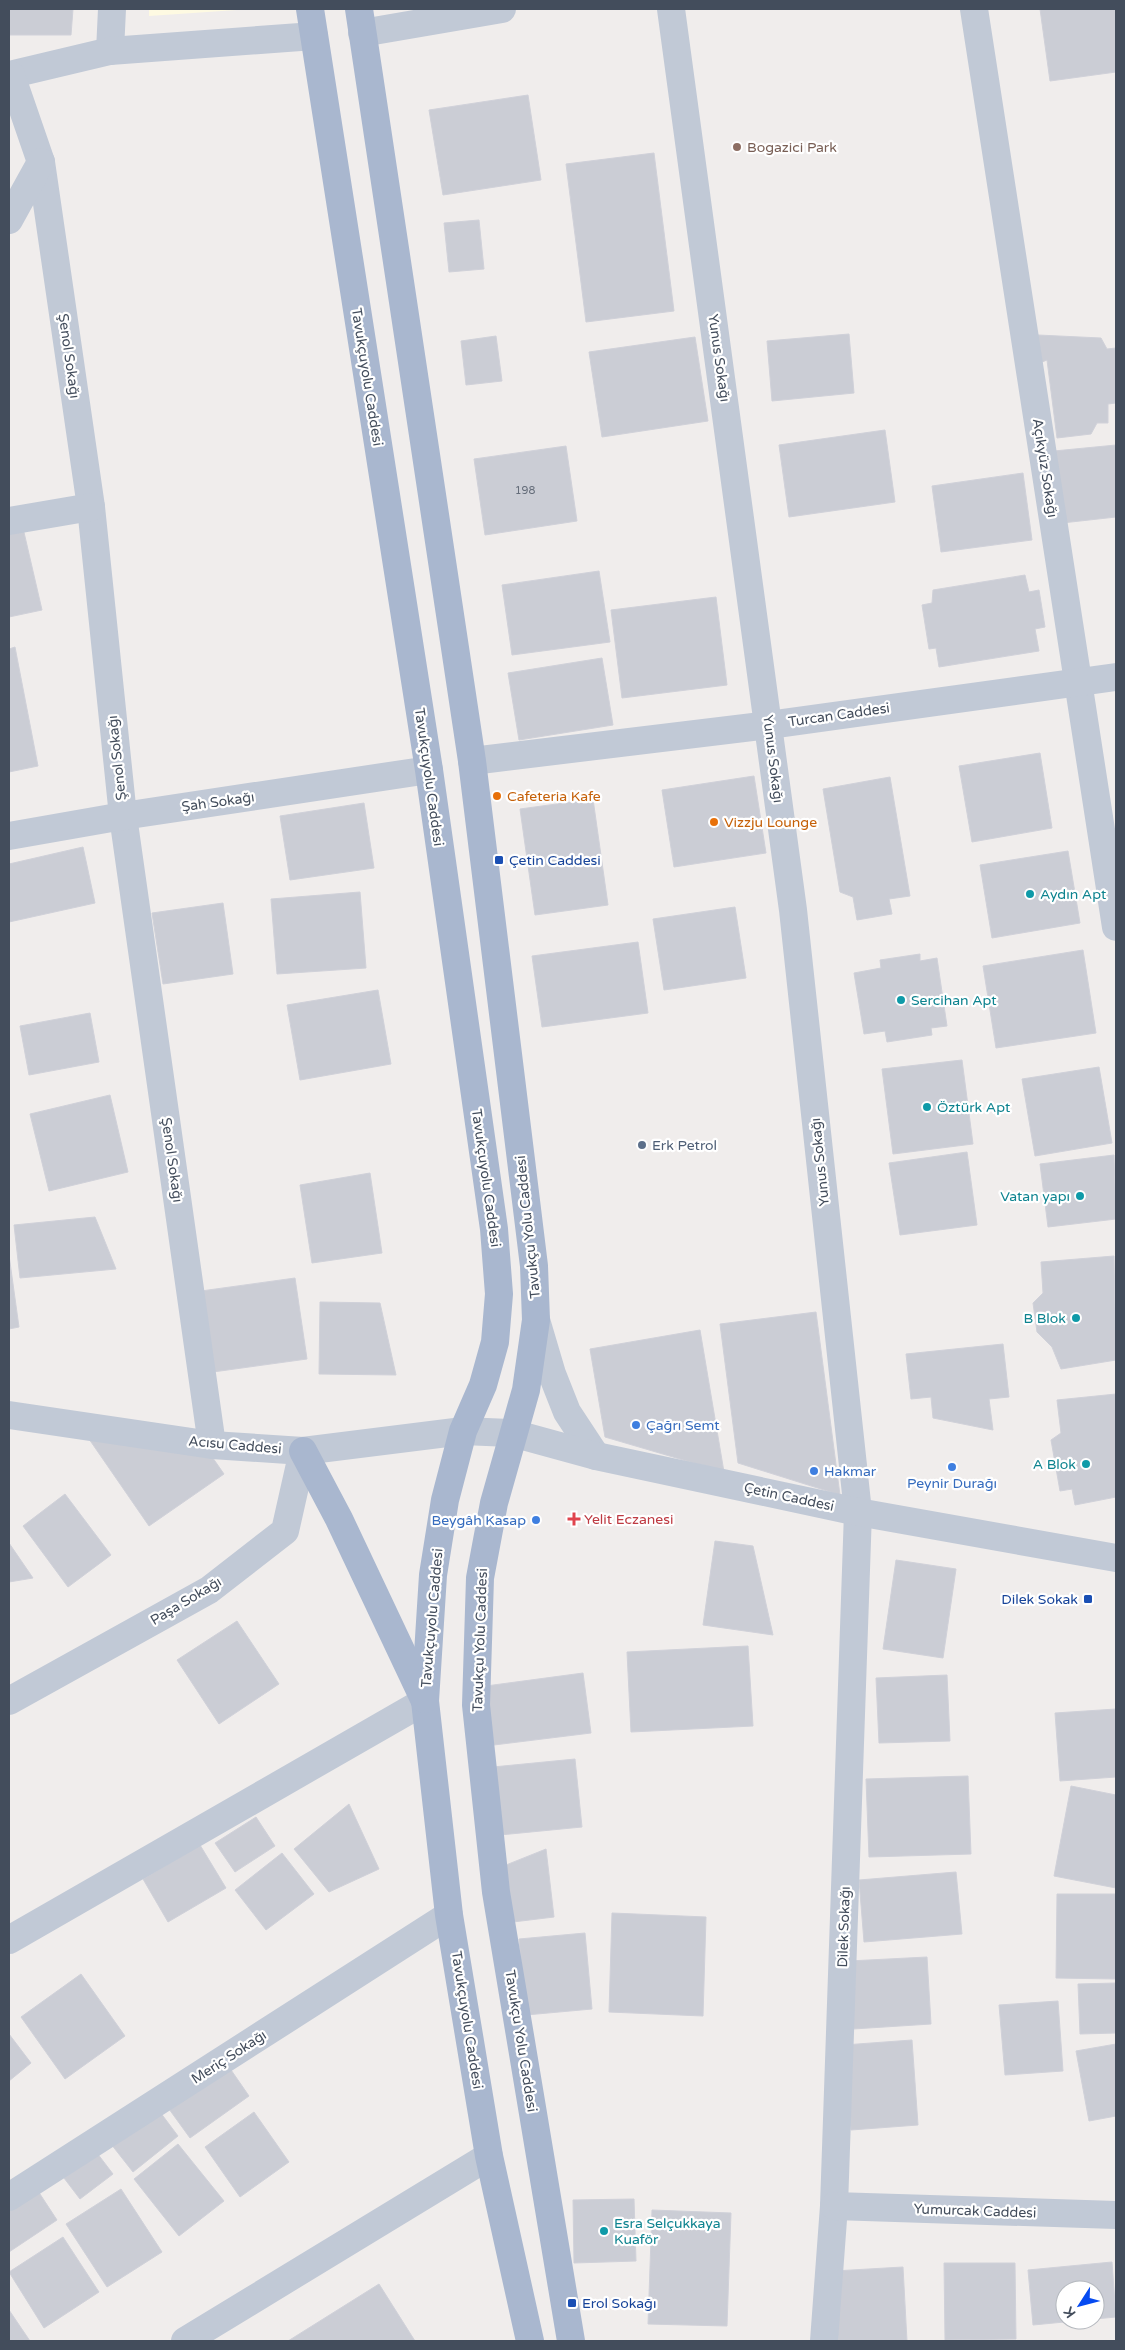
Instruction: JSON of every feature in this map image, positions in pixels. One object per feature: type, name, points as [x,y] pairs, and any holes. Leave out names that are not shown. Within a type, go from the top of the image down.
[{"type":"main road","name":"Tavukçuyolu Caddesi","points":[[310,9],[429,770],[494,1229],[499,1294],[495,1342],[483,1385],[463,1431],[445,1500],[432,1575],[425,1701],[449,1915],[489,2156],[525,2339]]},
{"type":"main road","points":[[360,21],[472,761]]},
{"type":"main road","name":"Tavukçu Yolu Caddesi","points":[[472,761],[534,1266],[536,1320],[526,1390],[512,1433],[494,1503],[480,1578],[476,1705],[496,1892],[571,2341]]},
{"type":"main road","points":[[303,1451],[339,1519],[425,1701]]},
{"type":"street","points":[[110,51],[112,9]]},
{"type":"street","points":[[360,21],[502,9]]},
{"type":"street","name":"Yunus Sokağı","points":[[671,9],[793,910],[858,1512]]},
{"type":"street","name":"Açıkyüz Sokağı","points":[[974,9],[1116,928]]},
{"type":"street","points":[[10,75],[110,51],[314,36]]},
{"type":"street","name":"Şenol Sokağı","points":[[10,75],[41,162],[91,507],[123,816],[212,1446]]},
{"type":"street","points":[[9,220],[41,162]]},
{"type":"street","points":[[9,521],[91,507]]},
{"type":"street","name":"Turcan Caddesi","points":[[472,761],[769,725],[1116,678]]},
{"type":"street","name":"Şah Sokağı","points":[[9,836],[123,816],[429,770]]},
{"type":"street","points":[[536,1320],[552,1374],[567,1412],[596,1456]]},
{"type":"street","name":"Acısu Caddesi","points":[[9,1415],[212,1446],[303,1451],[463,1431]]},
{"type":"street","name":"Çetin Caddesi","points":[[463,1431],[512,1433],[596,1456],[858,1512],[1116,1558]]},
{"type":"street","name":"Paşa Sokağı","points":[[9,1701],[209,1590],[285,1531],[303,1451]]},
{"type":"street","name":"Dilek Sokağı","points":[[824,2341],[834,2206],[858,1512]]},
{"type":"street","points":[[9,1940],[425,1701]]},
{"type":"street","name":"Meriç Sokağı","points":[[9,2197],[449,1915]]},
{"type":"street","points":[[186,2341],[489,2156]]},
{"type":"street","name":"Yumurcak Caddesi","points":[[834,2206],[1116,2215]]},
{"type":"shaded area","points":[[149,9],[251,9],[149,16]]},
{"type":"building","points":[[9,9],[73,9],[71,35],[9,35]]},
{"type":"building","points":[[1040,9],[1116,9],[1116,72],[1050,81]]},
{"type":"building","points":[[528,95],[541,180],[443,195],[429,110]]},
{"type":"building","points":[[654,153],[674,311],[586,322],[566,164]]},
{"type":"building","points":[[479,220],[484,269],[449,272],[444,223]]},
{"type":"building","points":[[849,334],[854,393],[772,401],[767,341]]},
{"type":"building","points":[[1038,335],[1101,338],[1107,349],[1116,348],[1116,403],[1108,404],[1108,423],[1097,423],[1091,434],[1057,438],[1047,360],[1037,364]]},
{"type":"building","points":[[496,336],[502,381],[466,385],[461,341]]},
{"type":"building","points":[[695,337],[708,421],[602,437],[589,352]]},
{"type":"building","points":[[885,430],[895,502],[789,517],[779,445]]},
{"type":"building","points":[[1116,445],[1116,517],[1062,523],[1054,451]]},
{"type":"building","points":[[566,446],[577,521],[485,535],[474,459]]},
{"type":"building","points":[[1023,473],[1032,540],[941,552],[932,486]]},
{"type":"building","points":[[23,528],[42,610],[9,617],[9,531]]},
{"type":"building","points":[[599,571],[610,642],[512,655],[502,585]]},
{"type":"building","points":[[1025,575],[1029,592],[1039,590],[1045,627],[1035,629],[1039,651],[939,667],[936,648],[929,649],[922,605],[932,603],[933,590]]},
{"type":"building","points":[[716,597],[727,685],[622,698],[611,610]]},
{"type":"building","points":[[15,647],[38,766],[9,772],[9,649]]},
{"type":"building","points":[[602,658],[613,725],[519,740],[508,673]]},
{"type":"building","points":[[1040,753],[1052,828],[972,842],[959,766]]},
{"type":"building","name":"Vizzju Lounge","points":[[754,776],[766,853],[674,867],[662,790]]},
{"type":"building","points":[[890,777],[910,896],[889,899],[892,914],[857,920],[853,897],[840,892],[823,789]]},
{"type":"building","points":[[593,799],[608,905],[535,915],[520,809]]},
{"type":"building","points":[[364,803],[374,868],[290,880],[280,816]]},
{"type":"building","points":[[83,847],[95,903],[9,922],[9,864]]},
{"type":"building","name":"Aydın Apt","points":[[1068,851],[1080,923],[992,938],[980,865]]},
{"type":"building","points":[[360,892],[366,968],[277,974],[271,899]]},
{"type":"building","points":[[223,903],[233,974],[163,984],[152,913]]},
{"type":"building","points":[[735,907],[746,978],[664,990],[653,919]]},
{"type":"building","points":[[638,942],[648,1013],[542,1027],[532,956]]},
{"type":"building","points":[[1083,950],[1096,1033],[996,1048],[983,966]]},
{"type":"building","name":"Sercihan Apt","points":[[920,954],[920,961],[937,958],[947,1026],[931,1028],[932,1035],[887,1042],[885,1031],[864,1034],[854,973],[881,968],[880,960]]},
{"type":"building","points":[[378,990],[391,1064],[300,1080],[287,1005]]},
{"type":"building","points":[[90,1013],[99,1062],[29,1075],[20,1026]]},
{"type":"building","name":"Öztürk Apt","points":[[962,1060],[973,1144],[893,1154],[882,1069]]},
{"type":"building","points":[[1099,1067],[1112,1143],[1035,1156],[1022,1079]]},
{"type":"building","points":[[110,1095],[128,1172],[49,1191],[30,1114]]},
{"type":"building","points":[[967,1152],[977,1225],[900,1235],[889,1163]]},
{"type":"building","name":"Vatan yapı","points":[[1114,1155],[1116,1219],[1048,1227],[1040,1164]]},
{"type":"building","points":[[370,1173],[382,1253],[312,1263],[300,1185]]},
{"type":"building","points":[[95,1217],[116,1269],[20,1278],[14,1225]]},
{"type":"building","points":[[9,1255],[19,1327],[9,1329]]},
{"type":"building","name":"B Blok","points":[[1114,1256],[1116,1360],[1061,1369],[1052,1347],[1037,1332],[1033,1303],[1043,1293],[1041,1262]]},
{"type":"building","points":[[295,1278],[307,1359],[213,1372],[201,1291]]},
{"type":"building","points":[[320,1302],[380,1303],[396,1375],[319,1374]]},
{"type":"building","points":[[816,1312],[840,1495],[738,1463],[720,1324]]},
{"type":"building","points":[[700,1330],[724,1472],[605,1437],[590,1349]]},
{"type":"building","points":[[1003,1344],[1009,1397],[989,1399],[993,1430],[933,1418],[931,1397],[911,1399],[906,1354]]},
{"type":"building","name":"A Blok","points":[[1116,1394],[1116,1497],[1075,1505],[1072,1489],[1060,1491],[1051,1440],[1061,1433],[1057,1400]]},
{"type":"building","points":[[89,1439],[208,1451],[224,1474],[149,1526]]},
{"type":"building","points":[[65,1494],[111,1555],[68,1587],[23,1526]]},
{"type":"building","points":[[715,1541],[753,1546],[773,1635],[703,1625]]},
{"type":"building","points":[[9,1543],[33,1578],[9,1582]]},
{"type":"building","points":[[896,1560],[956,1569],[943,1658],[883,1649]]},
{"type":"building","points":[[237,1621],[279,1684],[219,1724],[177,1660]]},
{"type":"building","points":[[748,1646],[753,1726],[631,1732],[627,1652]]},
{"type":"building","points":[[583,1673],[591,1733],[494,1745],[486,1686]]},
{"type":"building","points":[[947,1675],[950,1741],[879,1743],[876,1678]]},
{"type":"building","points":[[1116,1709],[1116,1777],[1060,1781],[1055,1713]]},
{"type":"building","points":[[575,1759],[582,1827],[500,1835],[493,1767]]},
{"type":"building","points":[[968,1776],[971,1854],[869,1857],[866,1779]]},
{"type":"building","points":[[1071,1786],[1116,1795],[1116,1888],[1054,1876]]},
{"type":"building","points":[[349,1804],[379,1869],[329,1892],[294,1849]]},
{"type":"building","points":[[256,1817],[275,1846],[235,1872],[215,1843]]},
{"type":"building","points":[[200,1845],[226,1888],[168,1922],[143,1879]]},
{"type":"building","points":[[546,1849],[554,1917],[513,1922],[506,1865]]},
{"type":"building","points":[[282,1853],[314,1894],[266,1930],[235,1890]]},
{"type":"building","points":[[956,1872],[962,1934],[864,1942],[859,1880]]},
{"type":"building","points":[[1057,1894],[1116,1894],[1116,1979],[1056,1978]]},
{"type":"building","points":[[612,1913],[706,1917],[703,2016],[609,2012]]},
{"type":"building","points":[[585,1933],[592,2009],[526,2015],[519,1939]]},
{"type":"building","points":[[927,1957],[931,2024],[853,2029],[849,1961]]},
{"type":"building","points":[[81,1974],[125,2036],[65,2079],[21,2017]]},
{"type":"building","points":[[1116,1983],[1116,2033],[1080,2034],[1078,1984]]},
{"type":"building","points":[[1058,2001],[1063,2071],[1005,2075],[999,2005]]},
{"type":"building","points":[[9,2034],[31,2063],[9,2081]]},
{"type":"building","points":[[912,2040],[918,2125],[851,2130],[844,2045]]},
{"type":"building","points":[[1116,2044],[1116,2116],[1089,2121],[1076,2051]]},
{"type":"building","points":[[229,2067],[249,2096],[190,2138],[169,2109]]},
{"type":"building","points":[[157,2108],[178,2136],[133,2172],[111,2144]]},
{"type":"building","points":[[254,2112],[289,2162],[240,2197],[205,2147]]},
{"type":"building","points":[[178,2144],[224,2201],[179,2236],[134,2179]]},
{"type":"building","points":[[97,2153],[113,2174],[80,2199],[64,2178]]},
{"type":"building","points":[[121,2189],[162,2252],[107,2287],[66,2224]]},
{"type":"building","points":[[38,2191],[57,2220],[9,2252],[9,2211]]},
{"type":"building","name":"Esra Selçukkaya Kuaför","points":[[634,2199],[636,2261],[574,2263],[573,2200]]},
{"type":"building","points":[[652,2210],[731,2213],[727,2326],[648,2324]]},
{"type":"building","points":[[63,2237],[99,2292],[44,2328],[9,2272]]},
{"type":"building","points":[[1112,2262],[1116,2317],[1105,2318],[1105,2280],[1055,2280],[1055,2323],[1033,2325],[1028,2270]]},
{"type":"building","points":[[944,2263],[1015,2263],[1016,2339],[945,2340]]},
{"type":"building","points":[[903,2267],[907,2341],[838,2341],[834,2271]]},
{"type":"building","points":[[379,2284],[415,2341],[288,2341]]},
{"type":"building","points":[[9,2310],[30,2341],[9,2341]]},
{"type":"place","name":"Bogazici Park","points":[[737,147]]},
{"type":"place","name":"Cafeteria Kafe","points":[[497,796]]},
{"type":"place","name":"Vizzju Lounge","points":[[714,822]]},
{"type":"place","name":"Çetin Caddesi","points":[[499,860]]},
{"type":"place","name":"Aydın Apt","points":[[1030,894]]},
{"type":"place","name":"Sercihan Apt","points":[[901,1000]]},
{"type":"place","name":"Öztürk Apt","points":[[927,1107]]},
{"type":"place","name":"Erk Petrol","points":[[642,1145]]},
{"type":"place","name":"Vatan yapı","points":[[1080,1196]]},
{"type":"place","name":"B Blok","points":[[1076,1318]]},
{"type":"place","name":"Çağrı Semt","points":[[636,1425]]},
{"type":"place","name":"A Blok","points":[[1086,1464]]},
{"type":"place","name":"Peynir Durağı","points":[[952,1467]]},
{"type":"place","name":"Hakmar","points":[[814,1471]]},
{"type":"place","name":"Yelit Eczanesi","points":[[574,1519]]},
{"type":"place","name":"Beygâh Kasap","points":[[536,1520]]},
{"type":"place","name":"Dilek Sokak","points":[[1088,1599]]},
{"type":"place","name":"Esra Selçukkaya Kuaför","points":[[604,2231]]},
{"type":"place","name":"Erol Sokağı","points":[[572,2303]]}]
